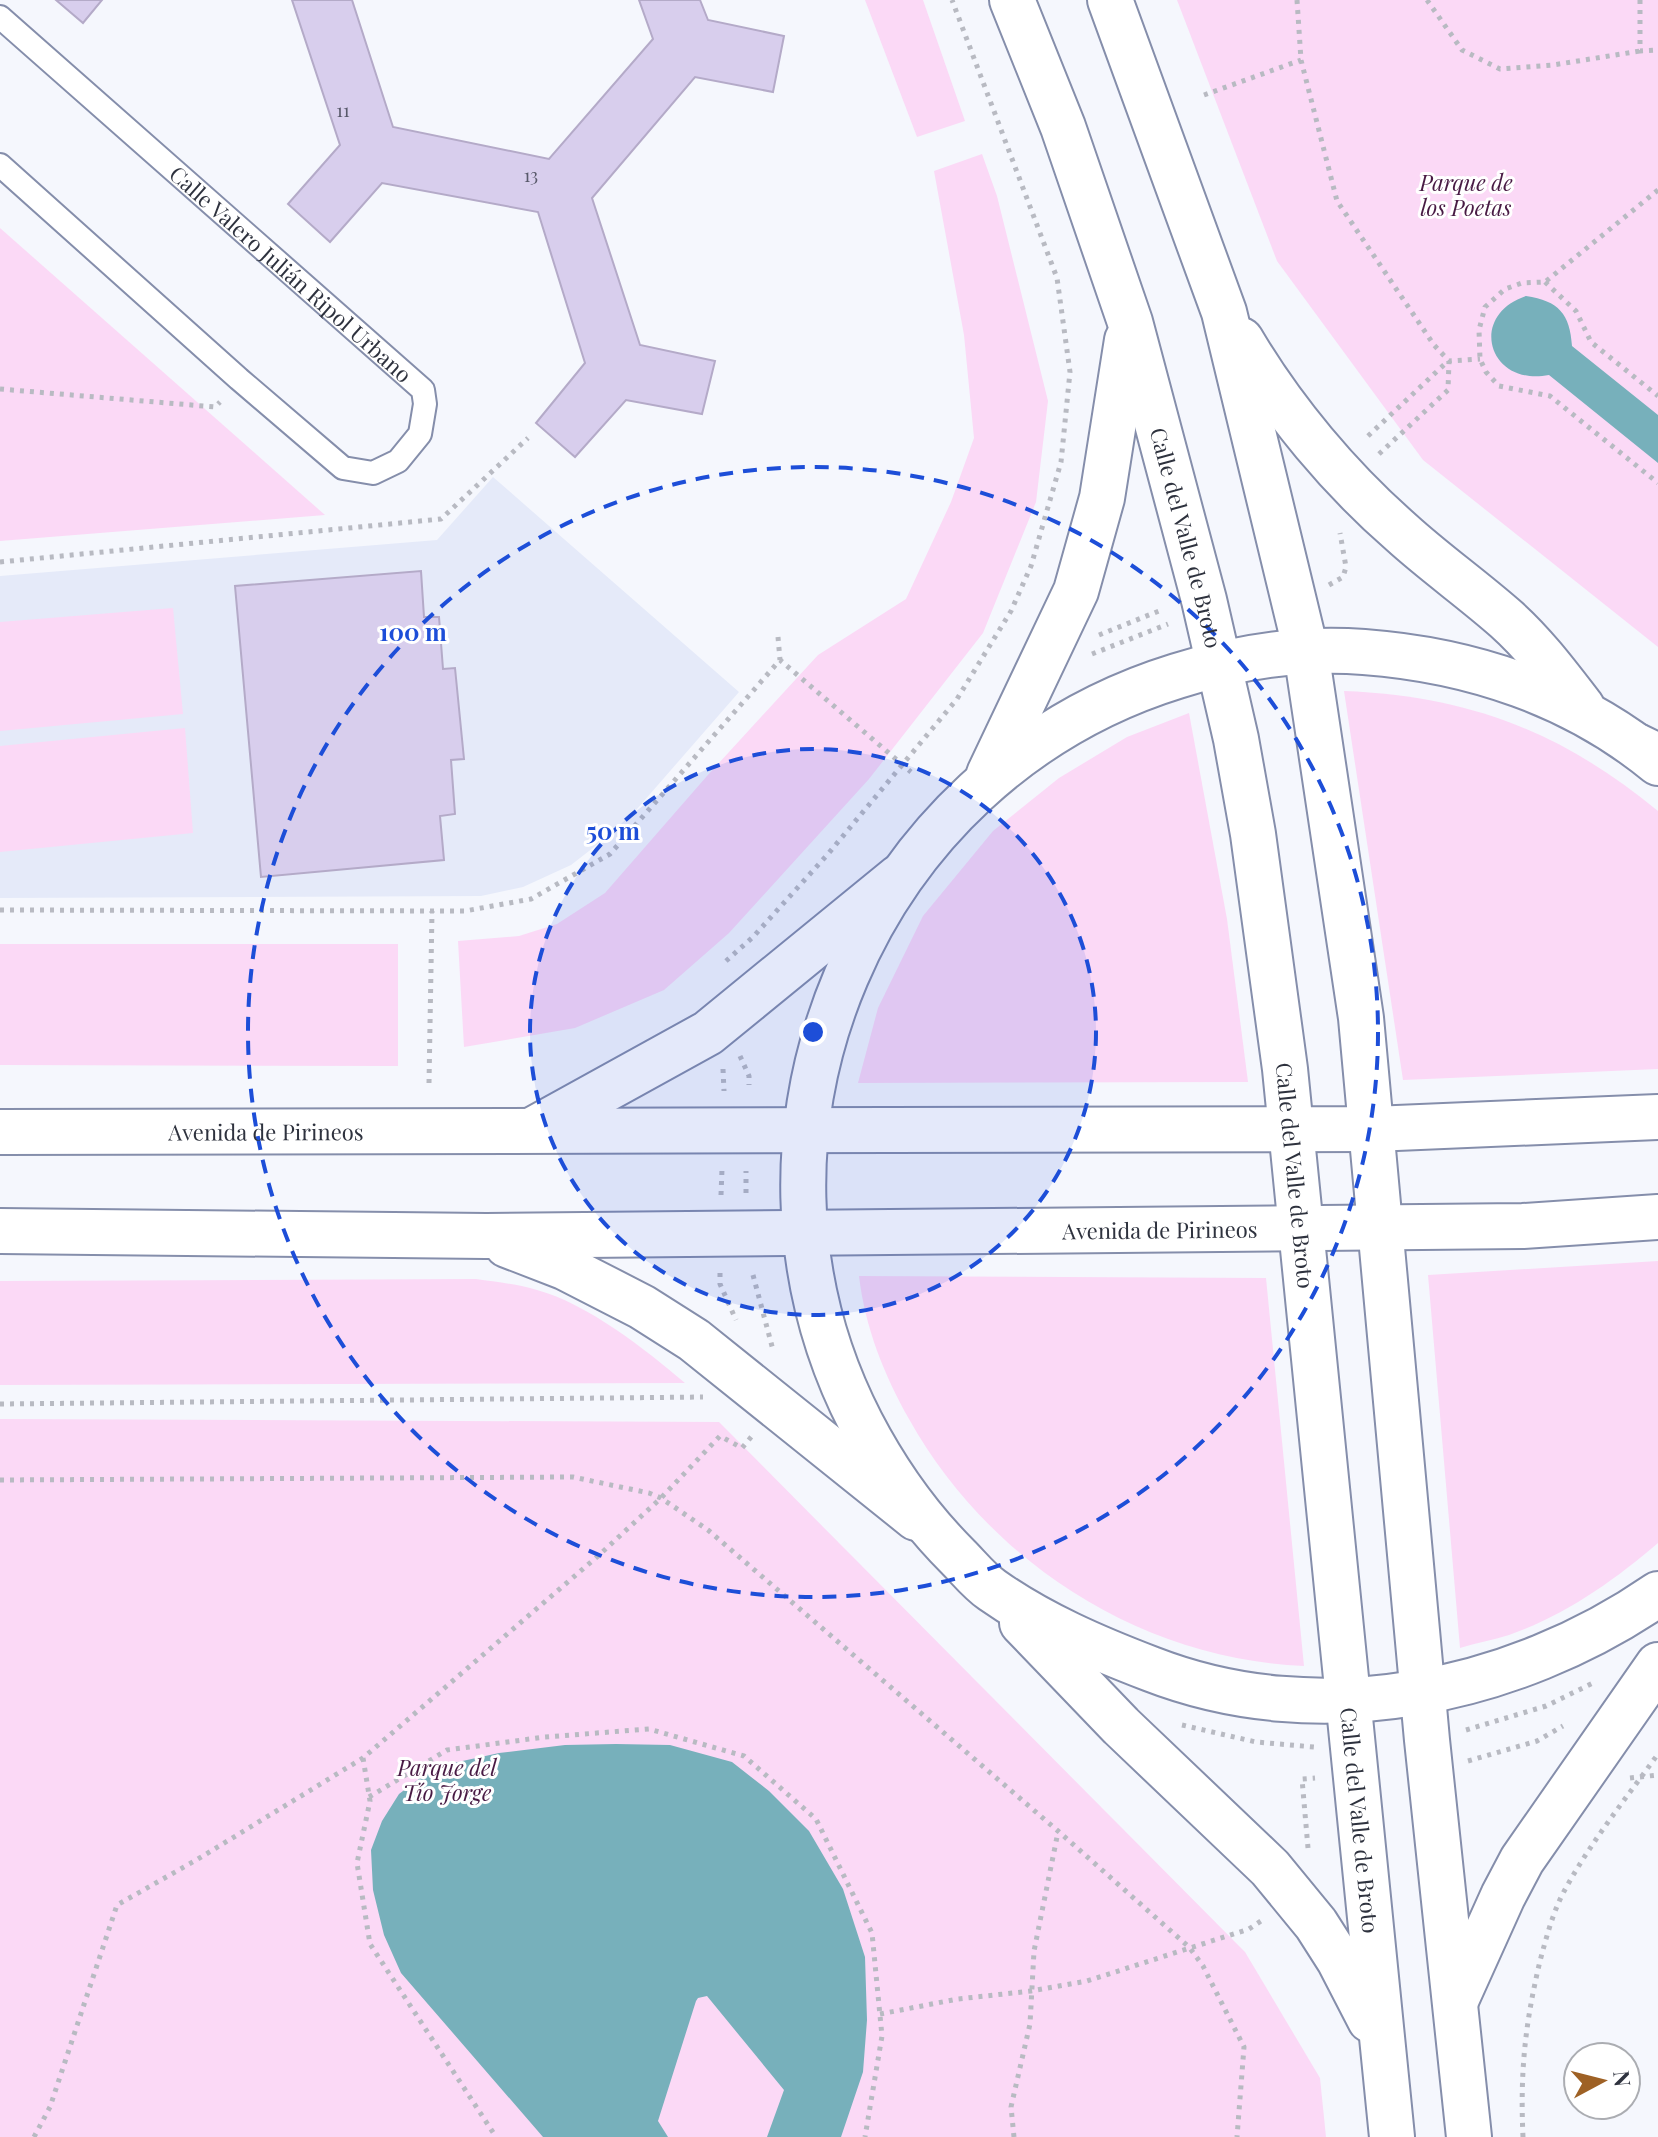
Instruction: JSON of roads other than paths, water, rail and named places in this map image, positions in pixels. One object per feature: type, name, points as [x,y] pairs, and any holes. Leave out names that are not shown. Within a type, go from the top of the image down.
[{"type":"main road","name":"Calle del Valle de Broto","points":[[1012,0],[1063,127],[1130,322],[1220,663],[1255,850],[1274,975],[1291,1128],[1392,2137]]},
{"type":"main road","points":[[1110,0],[1224,312],[1306,651],[1361,1018],[1422,1693],[1469,2137]]},
{"type":"main road","points":[[1224,312],[1271,385],[1335,466],[1400,532],[1507,620],[1541,654],[1589,715]]},
{"type":"main road","name":"Calle del Valle de Broto","points":[[986,780],[1076,591],[1102,498],[1130,322]]},
{"type":"main road","name":"Avenida de Pirineos","points":[[930,1529],[882,1463],[845,1390],[819,1312],[805,1231],[805,1131],[816,1063],[836,998],[864,935],[899,877],[940,826],[986,780],[1058,728],[1136,688],[1220,663],[1306,651],[1406,655],[1481,671],[1532,688],[1589,715],[1651,755]]},
{"type":"main road","name":"Avenida de Pirineos","points":[[531,1131],[716,1027],[899,877]]},
{"type":"main road","name":"Avenida de Pirineos","points":[[0,1132],[1373,1129],[1658,1117]]},
{"type":"main road","name":"Avenida de Pirineos","points":[[0,1231],[486,1236],[733,1234],[1523,1226],[1658,1217]]},
{"type":"main road","name":"Avenida de Pirineos","points":[[486,1236],[564,1267],[642,1307],[694,1340],[930,1529],[988,1588],[1089,1644],[1174,1678],[1232,1693],[1295,1700],[1347,1701],[1422,1693],[1487,1677],[1539,1659],[1599,1631],[1658,1594]]},
{"type":"main road","name":"Calle del Valle de Broto","points":[[988,1588],[1121,1726],[1270,1868],[1316,1924],[1339,1960],[1382,2043]]},
{"type":"main road","points":[[1456,2000],[1522,1860],[1658,1665]]},
{"type":"lane","name":"Calle Valero Julián Ripol Urbano","points":[[0,17],[423,390],[425,404],[420,434],[398,461],[383,469],[373,473],[343,468],[0,165]]},
{"type":"water","points":[[1526,296],[1547,301],[1561,311],[1569,325],[1572,346],[1658,415],[1658,463],[1549,375],[1528,376],[1512,371],[1500,361],[1493,348],[1492,333],[1496,318],[1508,306]]},
{"type":"water","points":[[565,1745],[670,1745],[732,1762],[769,1791],[809,1831],[843,1889],[865,1957],[867,2020],[863,2072],[841,2137],[767,2137],[784,2090],[707,1996],[696,2001],[658,2121],[668,2137],[543,2137],[401,1973],[384,1935],[373,1890],[371,1850],[382,1821],[399,1794],[435,1767],[499,1753]]},
{"type":"park label","name":"Parque de los Poetas","points":[[1466,194]]},
{"type":"park label","name":"Parque del Tío Jorge","points":[[447,1780]]}]
